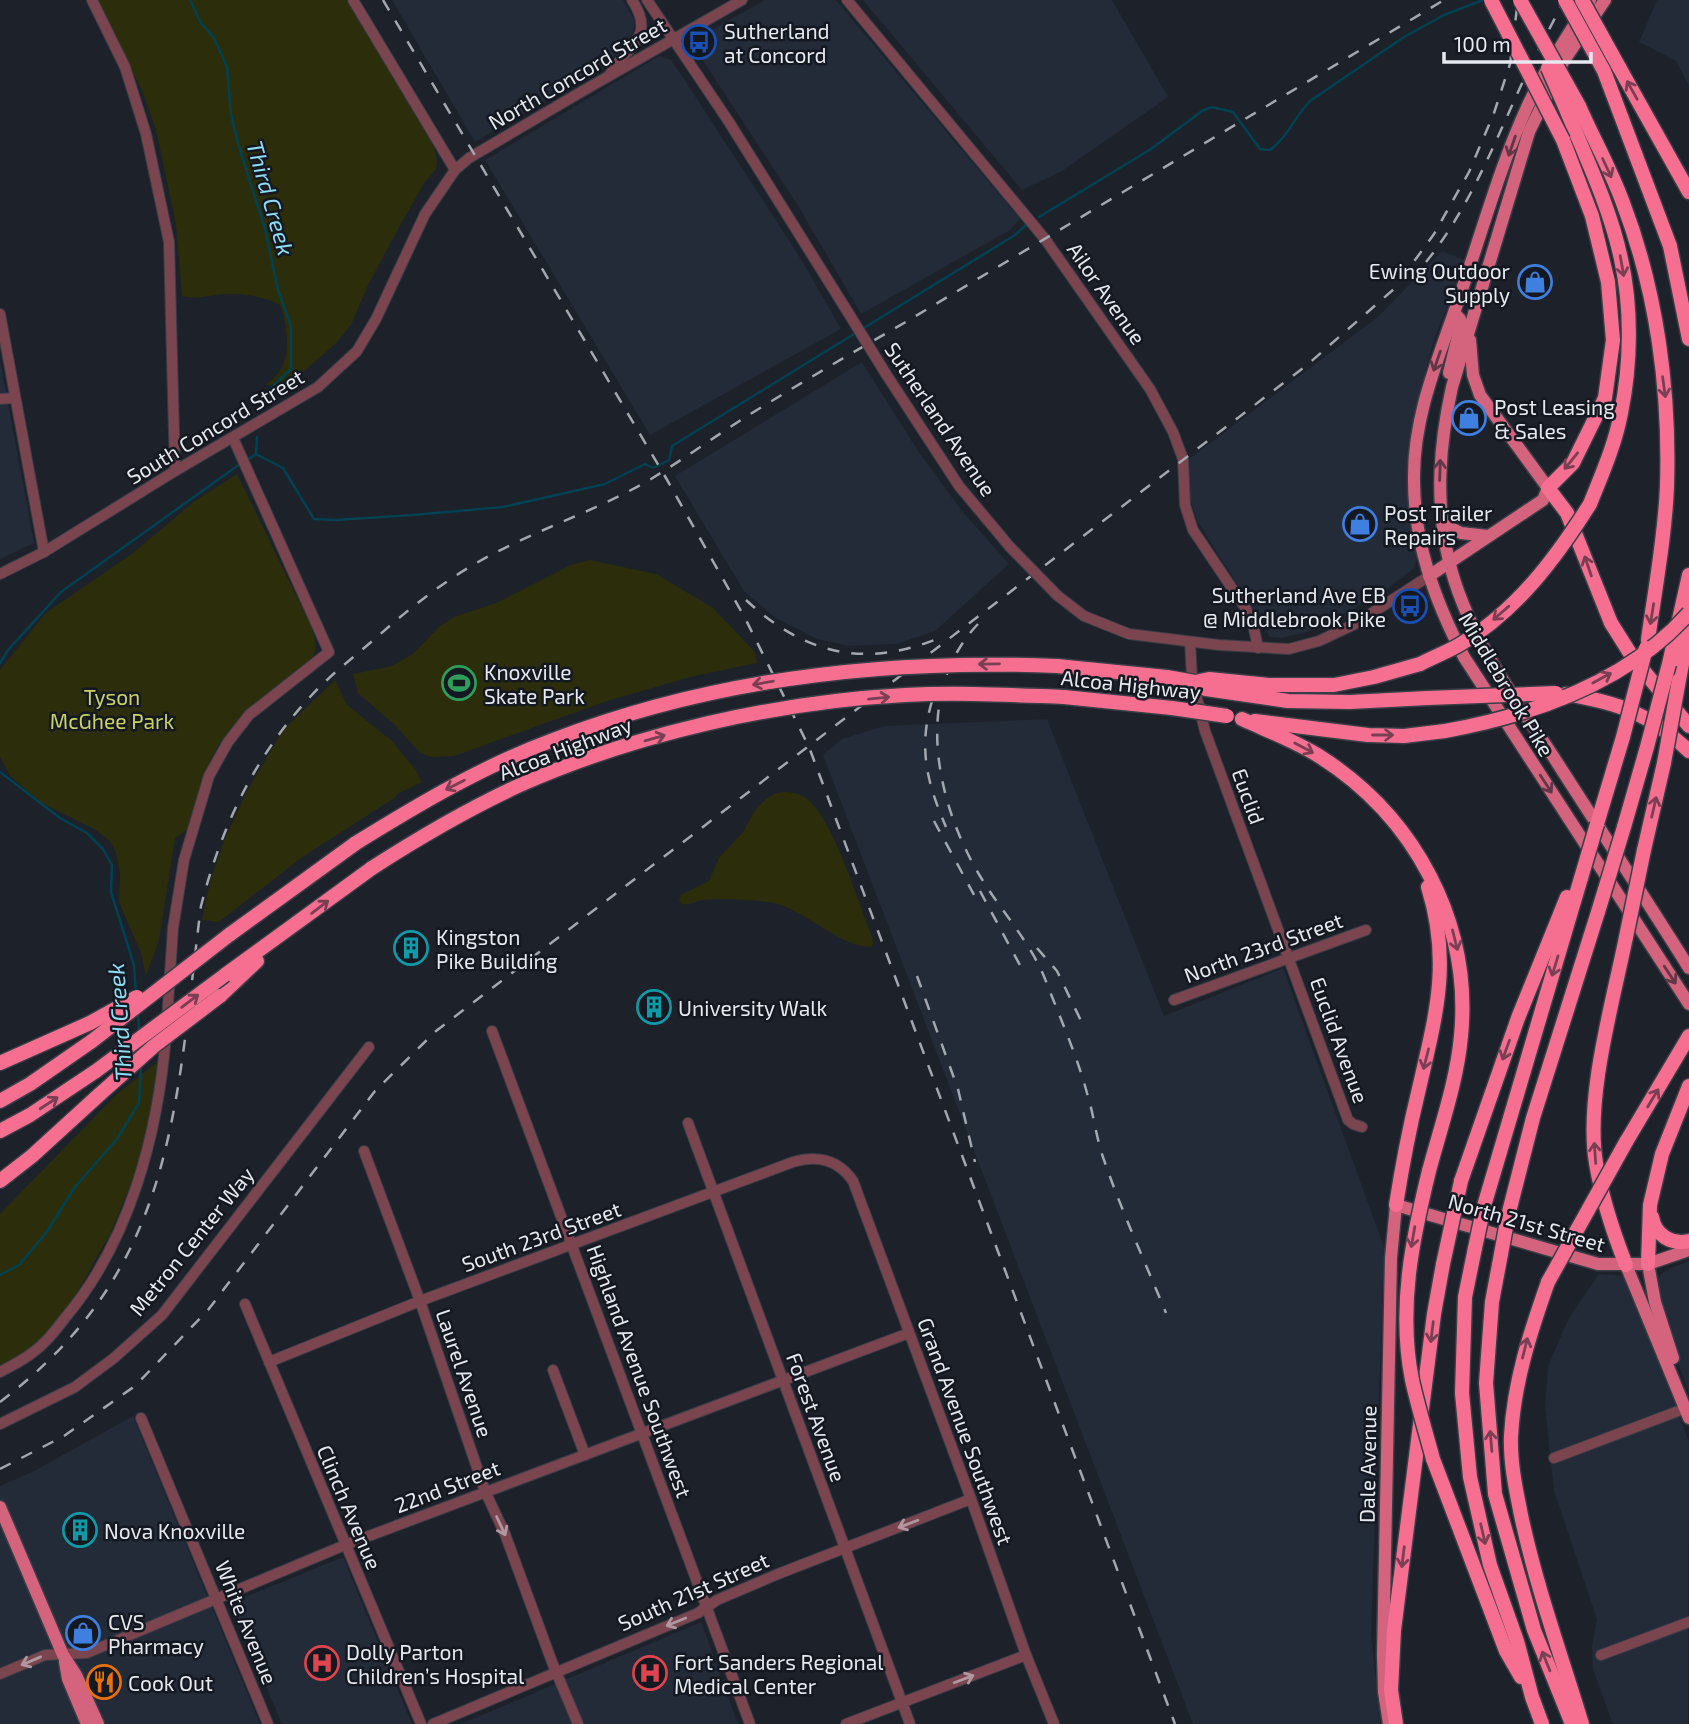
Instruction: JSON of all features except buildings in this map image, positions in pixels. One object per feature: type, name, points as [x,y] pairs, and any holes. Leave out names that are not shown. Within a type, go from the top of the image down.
[{"type":"highway","points":[[1491,0],[1563,140],[1592,216],[1608,282],[1613,340],[1605,398],[1573,463],[1548,488],[1567,513],[1612,623],[1633,657],[1689,726]]},
{"type":"highway","points":[[1519,0],[1623,203],[1652,305],[1667,409],[1667,489],[1648,640],[1623,737],[1579,875],[1484,1206],[1465,1297],[1462,1393],[1470,1477],[1490,1565],[1542,1724]]},
{"type":"highway","points":[[1565,0],[1604,71],[1670,246],[1689,339]]},
{"type":"highway","points":[[1582,0],[1689,192]]},
{"type":"highway","points":[[1223,687],[1334,685],[1420,664],[1460,644],[1523,594],[1560,552],[1590,504],[1609,457],[1622,412],[1629,345],[1621,259],[1573,108]]},
{"type":"highway","points":[[1572,1724],[1534,1630],[1495,1494],[1486,1383],[1492,1302],[1508,1216],[1533,1118],[1647,747],[1689,575]]},
{"type":"highway","points":[[1242,719],[1368,735],[1404,736],[1486,724],[1523,713],[1599,680],[1631,662],[1689,613]]},
{"type":"highway","points":[[1626,1265],[1608,1219],[1598,1173],[1594,1115],[1603,1051],[1664,763],[1689,628]]},
{"type":"highway","name":"Alcoa Highway","points":[[0,1101],[30,1084],[92,1041],[229,935],[356,843],[426,799],[552,740],[653,706],[708,692],[826,673],[895,666],[1057,666],[1167,677],[1195,682],[1206,689],[1223,687]]},
{"type":"highway","points":[[1223,687],[1288,701],[1350,702],[1556,693],[1604,701],[1645,716],[1665,729],[1689,751]]},
{"type":"highway","name":"Alcoa Highway","points":[[0,1131],[40,1109],[96,1071],[372,868],[432,830],[521,785],[572,764],[676,732],[771,712],[904,695],[971,693],[1064,697],[1172,708],[1242,719]]},
{"type":"highway","points":[[1242,719],[1308,750],[1349,777],[1374,798],[1415,849],[1440,895],[1454,937],[1461,966],[1463,1003],[1457,1065],[1415,1227],[1406,1308],[1412,1378],[1433,1459],[1506,1651],[1532,1697]]},
{"type":"highway","points":[[1396,1205],[1408,1137],[1436,1016],[1441,974],[1436,916],[1415,849]]},
{"type":"highway","points":[[1396,1724],[1391,1690],[1394,1630],[1432,1328],[1443,1264],[1461,1181],[1518,1018],[1579,875]]},
{"type":"highway","points":[[0,1181],[32,1156],[155,1046],[220,996],[284,933]]},
{"type":"highway","points":[[0,1063],[90,1023],[177,974]]},
{"type":"highway","points":[[1582,1724],[1529,1552],[1513,1472],[1511,1438],[1517,1382],[1529,1335],[1548,1282],[1689,1036]]},
{"type":"highway","points":[[1648,1264],[1650,1205],[1662,1154],[1689,1086]]},
{"type":"highway","points":[[1650,1205],[1653,1223],[1660,1234],[1673,1242],[1689,1241]]},
{"type":"main road","name":"Middlebrook Pike","points":[[1590,0],[1529,103],[1430,381],[1419,427],[1414,474],[1417,523],[1429,576],[1442,615],[1464,657],[1689,1004]]},
{"type":"main road","name":"Middlebrook Pike","points":[[1605,0],[1563,62],[1529,132],[1452,387],[1443,429],[1439,467],[1443,524],[1449,562],[1464,610],[1495,668],[1689,968]]},
{"type":"main road","points":[[1492,203],[1506,208]]},
{"type":"main road","points":[[1452,387],[1450,363],[1461,324],[1454,313]]},
{"type":"main road","points":[[1470,329],[1473,375],[1480,395],[1548,488]]},
{"type":"main road","name":"Sutherland Avenue","points":[[1429,576],[1543,500],[1548,488]]},
{"type":"main road","points":[[1443,524],[1461,533],[1488,536]]},
{"type":"main road","name":"North 21st Street","points":[[1396,1205],[1598,1264],[1648,1264],[1689,1250]]},
{"type":"main road","name":"Dale Avenue","points":[[1389,1724],[1384,1692],[1383,1654],[1391,1258],[1396,1205]]},
{"type":"main road","points":[[1648,1264],[1655,1302],[1686,1407]]},
{"type":"main road","points":[[1626,1265],[1686,1407]]},
{"type":"main road","points":[[1,1513],[98,1724]]},
{"type":"main road","points":[[64,1655],[68,1679],[87,1724]]},
{"type":"street","points":[[92,0],[125,67],[146,134],[169,242],[175,471]]},
{"type":"street","points":[[353,0],[455,170]]},
{"type":"street","points":[[608,76],[617,61],[632,50],[639,37],[640,20],[632,0]]},
{"type":"street","name":"Sutherland Avenue","points":[[647,0],[729,122],[959,486],[1010,547],[1058,596],[1084,616],[1129,634],[1190,642],[1289,649],[1319,641],[1355,624],[1429,576]]},
{"type":"street","name":"North Concord Street","points":[[469,158],[742,0]]},
{"type":"street","name":"Ailor Avenue","points":[[847,0],[1045,239],[1150,389],[1173,432],[1183,459],[1185,505],[1193,530],[1246,609],[1258,648]]},
{"type":"street","name":"South Concord Street","points":[[0,573],[44,552],[318,387],[357,351],[376,319],[425,214],[455,170],[469,158]]},
{"type":"street","points":[[0,314],[44,552]]},
{"type":"street","points":[[0,400],[14,398]]},
{"type":"street","points":[[0,1372],[32,1353],[48,1339],[75,1307],[99,1270],[125,1219],[149,1142],[163,1067],[173,928],[184,860],[209,776],[228,742],[249,716],[329,652],[233,438]]},
{"type":"street","name":"Euclid","points":[[1190,642],[1192,678],[1200,718],[1290,959]]},
{"type":"street","name":"North 23rd Street","points":[[1174,1000],[1366,930]]},
{"type":"street","name":"Euclid Avenue","points":[[1290,959],[1348,1120],[1362,1127]]},
{"type":"street","name":"Highland Avenue Southwest","points":[[492,1031],[750,1724]]},
{"type":"street","name":"Metron Center Way","points":[[0,1424],[75,1387],[114,1358],[162,1315],[369,1047]]},
{"type":"street","name":"Forest Avenue","points":[[688,1123],[910,1724]]},
{"type":"street","name":"Laurel Avenue","points":[[364,1151],[420,1301],[485,1491],[505,1534],[578,1724]]},
{"type":"street","name":"South 23rd Street","points":[[269,1362],[420,1301],[793,1161],[807,1158],[828,1160]]},
{"type":"street","name":"Grand Avenue Southwest","points":[[828,1160],[838,1164],[853,1181],[1026,1655],[1054,1724]]},
{"type":"street","name":"Clinch Avenue","points":[[245,1304],[421,1724]]},
{"type":"street","name":"22nd Street","points":[[0,1674],[45,1656],[87,1653],[345,1545],[909,1334]]},
{"type":"street","points":[[553,1370],[585,1455]]},
{"type":"street","points":[[1554,1458],[1686,1407]]},
{"type":"street","name":"White Avenue","points":[[141,1418],[268,1724]]},
{"type":"street","name":"South 21st Street","points":[[433,1724],[698,1613],[778,1574],[971,1499]]},
{"type":"street","points":[[1601,1655],[1689,1622]]},
{"type":"street","points":[[846,1724],[1026,1655]]},
{"type":"shaded area","points":[[392,0],[623,0],[635,21],[633,33],[618,53],[475,142]]},
{"type":"shaded area","points":[[765,0],[836,0],[1020,219],[1010,230],[861,314],[797,204],[702,59],[696,45],[704,34]]},
{"type":"shaded area","points":[[863,0],[1112,0],[1168,97],[1062,171],[1022,190]]},
{"type":"shaded area","points":[[1657,0],[1689,0],[1689,86],[1676,61],[1639,42]]},
{"type":"shaded area","points":[[659,56],[671,60],[684,79],[801,259],[841,329],[650,435],[485,160]]},
{"type":"shaded area","points":[[1442,251],[1465,260],[1432,346],[1411,434],[1409,481],[1417,560],[1413,569],[1388,588],[1336,619],[1304,633],[1281,638],[1270,637],[1198,522],[1190,499],[1189,459],[1379,316]]},
{"type":"shaded area","points":[[0,360],[34,543],[0,559]]},
{"type":"shaded area","points":[[862,362],[918,451],[962,511],[1009,564],[935,631],[896,644],[849,646],[817,639],[774,617],[744,591],[675,476]]},
{"type":"shaded area","points":[[1047,719],[1164,1016],[1283,968],[1384,1247],[1371,1636],[1381,1724],[1193,1724],[823,755],[842,739],[884,726]]},
{"type":"shaded area","points":[[1689,1261],[1689,1393],[1665,1328],[1656,1283],[1661,1274]]},
{"type":"shaded area","points":[[1599,1274],[1626,1276],[1689,1442],[1688,1724],[1612,1722],[1593,1669],[1592,1646],[1597,1619],[1554,1491],[1545,1406],[1548,1366],[1569,1318]]},
{"type":"shaded area","points":[[133,1416],[260,1724],[0,1724],[0,1486],[34,1471]]},
{"type":"shaded area","name":"Dolly Parton Children’s Hospital","points":[[343,1557],[412,1724],[282,1724],[231,1603]]},
{"type":"shaded area","name":"Fort Sanders Regional Medical Center","points":[[701,1622],[738,1724],[461,1724]]},
{"type":"green space","points":[[98,0],[346,0],[434,147],[436,169],[424,183],[396,233],[369,283],[351,325],[335,344],[302,373],[282,386],[266,385],[278,374],[286,357],[285,321],[280,305],[240,294],[182,296],[176,224],[156,130],[143,93]]},
{"type":"green space","name":"Tyson McGhee Park","points":[[237,474],[310,624],[315,649],[309,663],[237,721],[227,732],[212,758],[188,829],[175,838],[159,940],[146,976],[141,953],[119,902],[120,874],[116,852],[110,841],[96,830],[42,803],[11,777],[0,757],[0,670],[46,613],[133,553],[195,501]]},
{"type":"green space","points":[[590,560],[656,574],[713,608],[754,651],[757,663],[694,676],[607,701],[454,756],[432,757],[420,753],[395,725],[358,693],[353,674],[392,666],[413,654],[439,627],[454,617],[496,603],[571,565]]},
{"type":"green space","points":[[335,680],[347,705],[392,741],[422,782],[397,794],[301,858],[219,922],[202,920],[211,878],[246,793],[283,730]]},
{"type":"green space","points":[[784,792],[805,797],[826,823],[844,861],[872,936],[871,947],[849,942],[778,904],[752,900],[702,900],[690,904],[682,904],[679,901],[681,895],[709,881],[719,858],[743,832],[756,809],[774,794]]},
{"type":"green space","points":[[159,1061],[143,1154],[111,1232],[71,1304],[54,1327],[25,1355],[0,1368],[0,1214],[117,1094]]},
{"type":"waterway","name":"Third Creek","points":[[190,0],[201,23],[214,38],[227,67],[231,115],[265,229],[278,290],[291,326],[291,369],[265,394],[264,402]]},
{"type":"waterway","points":[[1039,217],[1151,149],[1202,111],[1212,107],[1233,112],[1260,149],[1270,150],[1310,101],[1404,37],[1444,15],[1483,0]]},
{"type":"waterway","points":[[256,454],[283,468],[314,519],[336,520],[503,507],[605,484],[645,464],[653,468],[669,460],[672,446],[1015,235],[1026,225]]},
{"type":"waterway","name":"Third Creek","points":[[246,461],[256,454],[257,437]]},
{"type":"waterway","name":"Third Creek","points":[[0,663],[8,650],[61,592],[240,464]]},
{"type":"waterway","name":"Third Creek","points":[[0,772],[60,818],[87,833],[103,849],[112,865],[111,892],[134,965],[136,994]]},
{"type":"waterway","name":"Third Creek","points":[[138,1014],[139,1032]]},
{"type":"waterway","name":"Third Creek","points":[[0,1275],[19,1265],[46,1233],[75,1187],[117,1139],[139,1103],[141,1066]]},
{"type":"railway","points":[[383,0],[666,478],[745,618],[809,747],[1175,1724]]},
{"type":"railway","points":[[0,1402],[58,1350],[102,1296],[135,1239],[157,1180],[173,1116],[184,1050],[201,906],[209,877],[230,821],[256,769],[290,720],[326,681],[404,614],[462,572],[512,544],[612,500],[651,479],[744,418],[1444,0]]},
{"type":"railway","points":[[0,1469],[64,1436],[135,1386],[208,1310],[375,1091],[436,1031],[1307,365],[1394,289],[1434,234],[1469,172],[1494,113],[1510,64],[1518,0]]},
{"type":"railway","points":[[1426,262],[1469,196],[1564,0]]},
{"type":"railway","points":[[746,600],[792,634],[815,645],[839,651],[864,654],[889,652],[944,636]]},
{"type":"railway","points":[[978,624],[957,652],[944,682],[938,715],[938,748],[952,816],[980,876],[1041,969],[1078,1065],[1101,1152],[1166,1313]]},
{"type":"railway","points":[[932,701],[925,750],[934,795],[946,827]]},
{"type":"railway","points":[[934,821],[979,904]]},
{"type":"railway","points":[[980,891],[1022,969]]},
{"type":"railway","points":[[1037,948],[1057,971],[1084,1027]]},
{"type":"railway","points":[[917,976],[958,1089],[975,1162]]},
{"type":"place","name":"Sutherland at Concord","points":[[699,42]]},
{"type":"place","name":"Ewing Outdoor Supply","points":[[1535,282]]},
{"type":"place","name":"Post Leasing & Sales","points":[[1469,418]]},
{"type":"place","name":"Post Trailer Repairs","points":[[1360,524]]},
{"type":"place","name":"Sutherland Ave EB @ Middlebrook Pike","points":[[1410,606]]},
{"type":"place","name":"Knoxville Skate Park","points":[[459,683]]},
{"type":"place","name":"Kingston Pike Building","points":[[411,948]]},
{"type":"place","name":"University Walk","points":[[654,1007]]},
{"type":"place","name":"Nova Knoxville","points":[[80,1530]]},
{"type":"place","name":"CVS Pharmacy","points":[[83,1633]]},
{"type":"place","name":"Dolly Parton Children’s Hospital","points":[[322,1663]]},
{"type":"place","name":"Fort Sanders Regional Medical Center","points":[[650,1673]]},
{"type":"place","name":"Cook Out","points":[[104,1682]]}]
